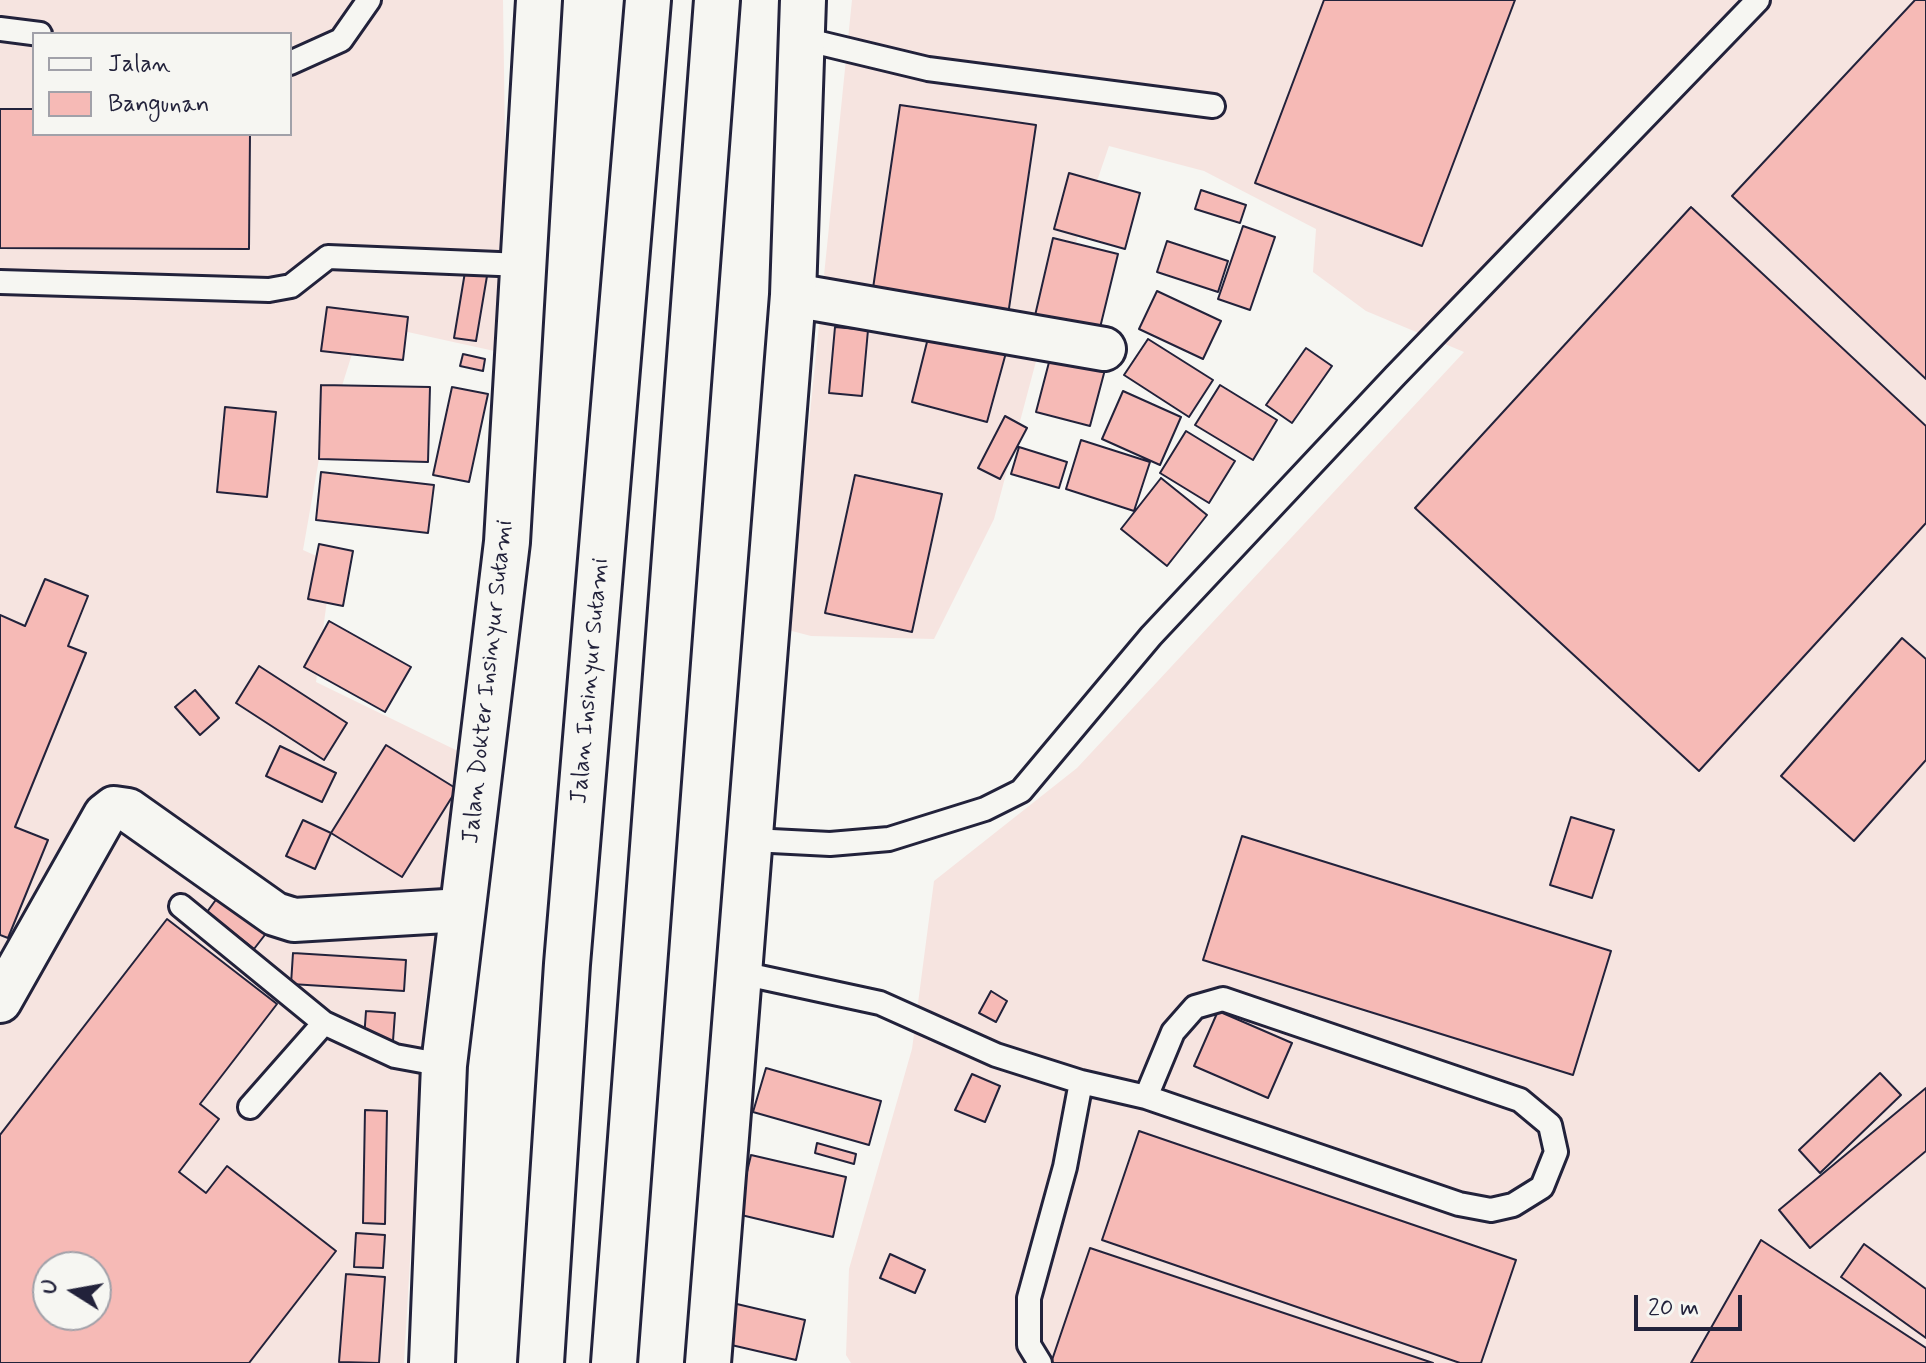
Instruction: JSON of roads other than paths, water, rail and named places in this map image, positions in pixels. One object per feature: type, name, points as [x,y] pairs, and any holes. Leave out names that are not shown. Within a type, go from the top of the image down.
[{"type":"main road","name":"Jalan Dokter Insinyur Sutami","points":[[432,1363],[444,1065],[507,542],[539,0]]},
{"type":"main road","name":"Jalan Insinyur Sutami","points":[[541,1363],[567,964],[648,0]]},
{"type":"main road","points":[[614,1363],[717,0]]},
{"type":"main road","points":[[708,1363],[793,295],[801,19]]},
{"type":"street","points":[[793,295],[1104,349]]},
{"type":"street","points":[[0,1001],[105,815],[114,808],[128,810],[275,914],[294,920],[463,910]]},
{"type":"lane","points":[[292,62],[341,40],[369,0]]},
{"type":"lane","points":[[752,840],[830,844],[889,839],[985,809],[1021,791],[1172,614],[1405,365],[1758,0]]},
{"type":"lane","points":[[801,19],[928,69],[1213,106]]},
{"type":"lane","points":[[0,29],[32,33]]},
{"type":"lane","points":[[0,282],[269,290],[291,286],[328,257],[523,265]]},
{"type":"lane","points":[[181,906],[324,1023],[395,1056],[444,1065]]},
{"type":"lane","points":[[741,973],[880,1003],[996,1055],[1081,1082],[1146,1097],[1459,1204],[1491,1210],[1513,1205],[1542,1187],[1556,1152],[1550,1125],[1520,1100],[1223,999],[1195,1007],[1173,1032],[1146,1097]]},
{"type":"lane","points":[[250,1107],[324,1023]]},
{"type":"lane","points":[[1040,1363],[1029,1345],[1029,1298],[1065,1167],[1081,1082]]}]
